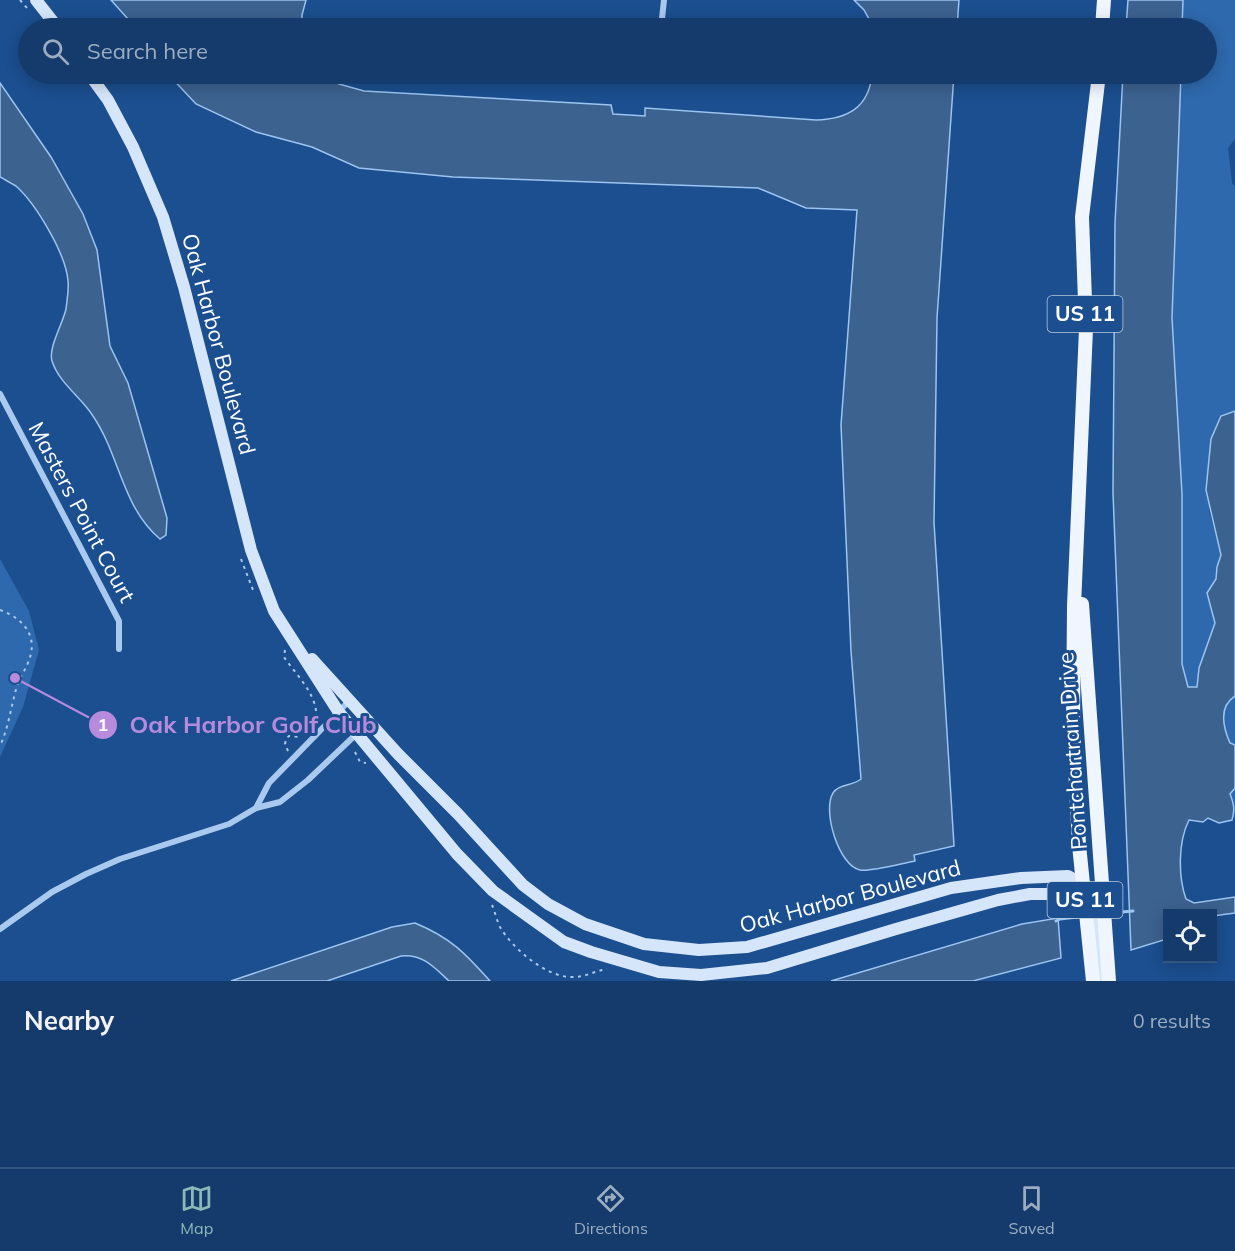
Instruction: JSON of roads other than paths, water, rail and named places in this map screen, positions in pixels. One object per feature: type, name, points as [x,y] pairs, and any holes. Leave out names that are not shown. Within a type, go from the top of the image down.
[{"type":"main road","points":[[1103,18],[1104,0]]},
{"type":"main road","name":"Pontchartrain Drive","points":[[1093,981],[1079,844],[1072,727],[1074,606],[1086,330],[1082,218],[1098,84]]},
{"type":"main road","name":"Pontchartrain Drive","points":[[1077,554],[1110,981]]},
{"type":"street","points":[[36,0],[50,18]]},
{"type":"street","points":[[663,18],[664,0]]},
{"type":"street","name":"Oak Harbor Boulevard","points":[[96,84],[108,100],[133,147],[163,217],[184,287],[251,550],[274,611],[339,711],[458,854],[493,891],[564,942],[659,972],[701,975],[767,968],[998,900],[1030,894],[1066,894],[1080,901],[1086,910]]},
{"type":"street","name":"Masters Point Court","points":[[0,394],[118,621],[119,649]]},
{"type":"street","name":"Oak Harbor Boulevard","points":[[289,633],[398,754],[458,814],[523,885],[548,904],[585,924],[644,945],[699,950],[747,947],[951,888],[995,881],[1068,876],[1084,885]]},
{"type":"street","points":[[256,808],[269,783],[350,700]]},
{"type":"street","points":[[0,929],[52,892],[86,874],[120,859],[229,824],[256,808],[280,802],[308,780],[369,722]]},
{"type":"street","points":[[1042,876],[1067,870],[1073,865],[1079,844]]},
{"type":"street","points":[[995,881],[998,900]]},
{"type":"street","points":[[1084,885],[1095,900],[1103,981]]},
{"type":"waterway","points":[[1111,913],[1133,911]]},
{"type":"waterway","points":[[1056,921],[1077,917]]},
{"type":"place","name":"Oak Harbor Golf Club","points":[[15,678]]}]
